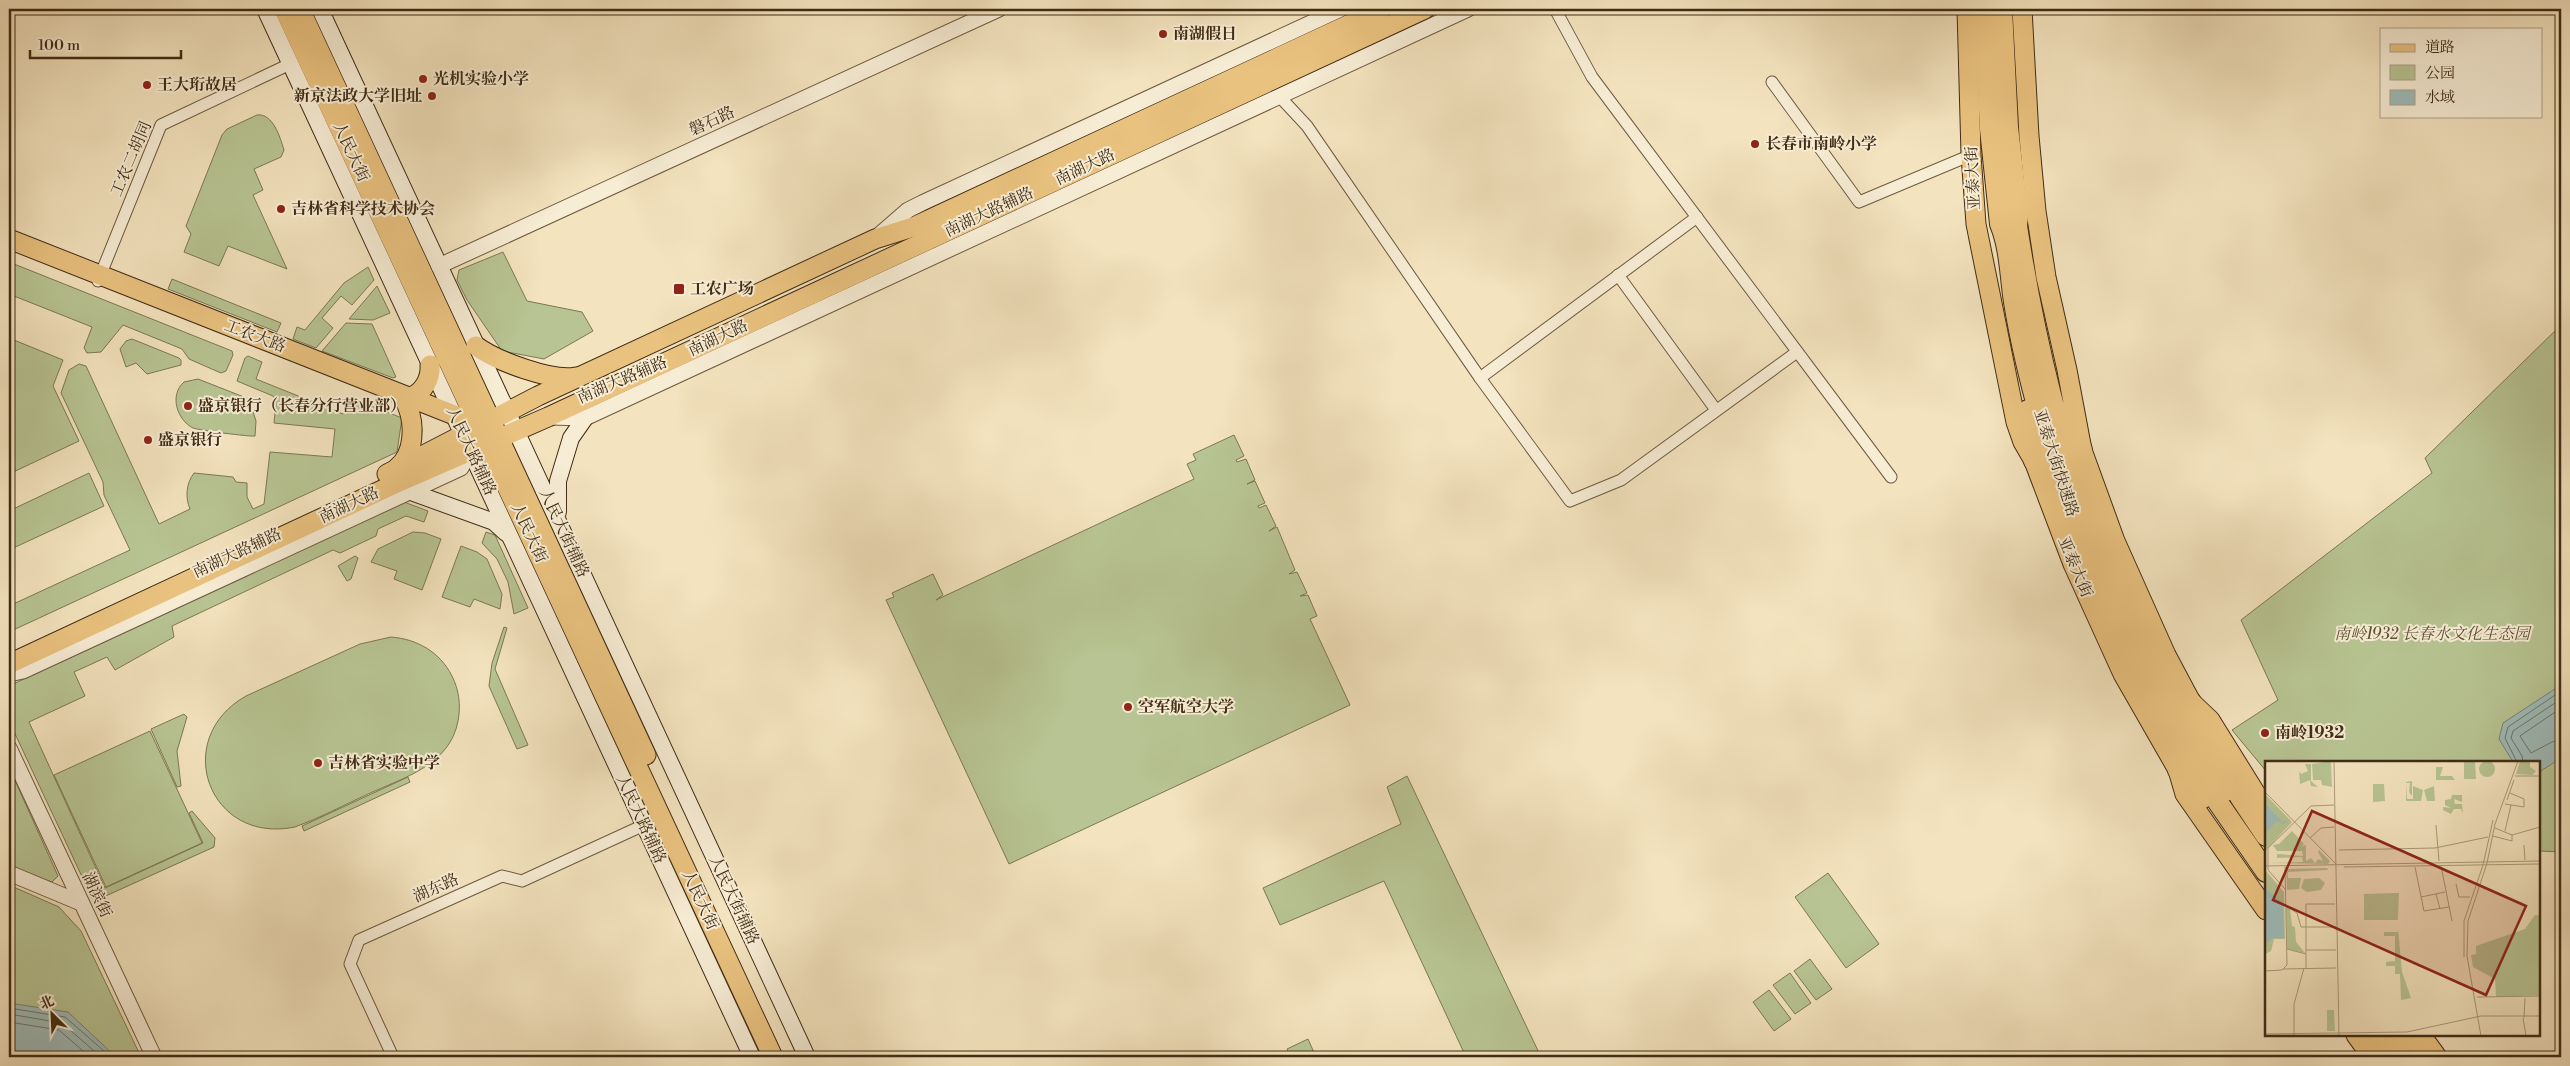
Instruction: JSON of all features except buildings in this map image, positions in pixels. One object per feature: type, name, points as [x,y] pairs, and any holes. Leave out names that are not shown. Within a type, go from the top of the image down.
[{"type":"highway","name":"亚泰大街快速路","points":[[1984,9],[2009,220],[2004,234],[2018,327],[2033,390],[2061,483],[2087,556],[2123,638],[2170,727],[2191,762],[2265,871]]},
{"type":"highway","name":"亚泰大街快速路","points":[[2002,9],[2008,127],[2005,190]]},
{"type":"highway","name":"亚泰大街快速路","points":[[2009,220],[2017,226],[2025,278],[2044,370],[2074,473],[2098,543],[2142,642],[2167,691],[2234,804],[2265,849]]},
{"type":"highway","points":[[2034,462],[2025,394],[2004,290],[1997,237],[2009,220],[2025,225],[2034,283],[2053,369],[2082,450]]},
{"type":"highway","points":[[2191,702],[2240,797],[2265,834]]},
{"type":"highway","points":[[2178,770],[2210,805],[2265,886]]},
{"type":"highway","points":[[2379,1036],[2394,1057]]},
{"type":"highway","points":[[2401,1036],[2416,1057]]},
{"type":"main road","name":"人民大路辅路","points":[[265,9],[430,365],[481,429],[514,546],[752,1057]]},
{"type":"main road","name":"人民大街","points":[[284,9],[773,1057]]},
{"type":"main road","name":"人民大街","points":[[300,9],[481,429],[787,1057]]},
{"type":"main road","name":"人民大街辅路","points":[[320,9],[476,346],[481,429],[562,529],[807,1057]]},
{"type":"main road","name":"南湖大路","points":[[9,664],[481,429],[582,375],[875,239],[913,227],[1382,9]]},
{"type":"main road","name":"南湖大路","points":[[9,651],[481,429],[548,417],[1426,9]]},
{"type":"main road","name":"亚泰大街","points":[[1967,9],[1971,155],[1976,224],[2016,422],[2108,644],[2137,700],[2178,770],[2185,794],[2265,909]]},
{"type":"main road","points":[[2022,9],[2029,136],[2036,211],[2046,277],[2067,370],[2082,450],[2102,509],[2146,614],[2191,702],[2210,720],[2265,808]]},
{"type":"main road","name":"工农大路","points":[[9,239],[99,279]]},
{"type":"main road","name":"工农大路","points":[[9,247],[99,279],[481,429]]},
{"type":"main road","points":[[476,346],[498,359],[561,378],[582,375]]},
{"type":"main road","points":[[393,472],[403,463],[410,450],[412,420],[409,401],[420,392],[425,384],[431,372],[430,365]]},
{"type":"main road","points":[[562,529],[557,509],[558,481],[571,438],[585,418]]},
{"type":"main road","points":[[411,492],[422,494],[494,522],[503,529],[514,546]]},
{"type":"main road","points":[[2357,1036],[2372,1057]]},
{"type":"main road","points":[[2422,1036],[2437,1057]]},
{"type":"street","name":"磐石路","points":[[439,266],[999,9]]},
{"type":"street","points":[[875,239],[908,210],[922,203],[1341,9]]},
{"type":"street","name":"南湖大路辅路","points":[[548,417],[585,418],[1468,9]]},
{"type":"street","points":[[1555,9],[1592,77],[1891,477]]},
{"type":"street","name":"工农二胡同","points":[[99,279],[162,125],[290,64]]},
{"type":"street","points":[[1772,82],[1859,202],[1971,155]]},
{"type":"street","points":[[1280,97],[1307,126],[1480,378],[1570,501],[1621,480],[1797,352]]},
{"type":"street","points":[[1480,378],[1697,217]]},
{"type":"street","points":[[1618,275],[1716,410]]},
{"type":"street","name":"南湖大路辅路","points":[[9,674],[23,671],[461,468],[481,429]]},
{"type":"street","name":"湖滨街","points":[[9,748],[154,1057]]},
{"type":"street","name":"湖东路","points":[[393,1057],[350,964],[359,940],[502,876],[522,881],[644,825]]},
{"type":"street","points":[[9,873],[81,903]]},
{"type":"green space","points":[[257,115],[263,115],[272,122],[284,150],[281,157],[254,169],[263,190],[253,195],[287,269],[228,246],[219,266],[184,252],[191,234],[186,226],[222,135],[227,129]]},
{"type":"green space","points":[[503,252],[527,301],[582,312],[593,331],[544,359],[502,351],[467,300],[457,280],[459,270]]},
{"type":"green space","points":[[9,262],[232,351],[233,355],[226,371],[221,373],[189,359],[182,349],[123,325],[101,352],[87,353],[84,348],[92,327],[9,294]]},
{"type":"green space","points":[[368,267],[374,280],[352,305],[341,296],[322,318],[333,328],[316,348],[293,339],[297,327],[305,330],[344,283]]},
{"type":"green space","points":[[172,279],[281,323],[277,332],[168,289]]},
{"type":"green space","points":[[377,286],[390,313],[373,320],[349,319]]},
{"type":"green space","points":[[346,323],[372,324],[396,377],[393,378],[322,351]]},
{"type":"green space","name":"南岭1932 长春水文化生态园","points":[[2561,325],[2561,852],[2540,851],[2540,761],[2265,761],[2265,770],[2232,730],[2278,700],[2241,620],[2432,473],[2425,458]]},
{"type":"green space","points":[[9,338],[63,360],[53,386],[79,441],[9,474]]},
{"type":"green space","points":[[132,339],[179,358],[181,365],[147,374],[136,363],[126,367],[120,349],[126,341]]},
{"type":"green space","points":[[248,356],[262,362],[256,379],[343,414],[351,398],[402,418],[397,452],[9,632],[9,606],[130,550],[104,495],[103,482],[61,393],[69,370],[79,364],[86,366],[159,524],[190,509],[187,491],[194,473],[233,477],[236,482],[247,483],[247,497],[253,509],[264,504],[270,452],[332,457],[335,429],[274,423],[276,402],[273,396],[237,381],[245,358]]},
{"type":"green space","points":[[198,379],[249,399],[256,421],[255,436],[204,430],[193,428],[187,424],[177,407],[177,394],[179,387],[184,382]]},
{"type":"green space","points":[[1234,435],[1244,456],[1236,460],[1237,462],[1246,459],[1255,480],[1247,484],[1255,481],[1265,503],[1258,506],[1259,508],[1266,505],[1276,526],[1269,531],[1277,527],[1295,570],[1289,574],[1297,572],[1307,593],[1300,596],[1308,595],[1317,616],[1310,619],[1350,705],[1009,864],[886,600],[894,597],[892,593],[933,574],[943,595],[936,600],[1194,479],[1187,464],[1196,460],[1193,454]]},
{"type":"green space","points":[[89,473],[104,506],[9,550],[9,511]]},
{"type":"green space","points":[[404,502],[428,511],[424,522],[406,516],[378,529],[376,536],[340,553],[333,550],[172,626],[174,637],[115,670],[107,657],[74,672],[85,696],[29,722],[105,888],[203,843],[189,813],[192,811],[215,838],[214,847],[99,899],[92,898],[9,721],[9,686]]},
{"type":"green space","points":[[413,532],[425,533],[441,539],[422,590],[394,579],[397,571],[371,562],[378,549]]},
{"type":"green space","points":[[486,532],[495,535],[528,608],[514,614],[508,582],[497,559],[482,543]]},
{"type":"green space","points":[[461,546],[477,552],[487,559],[502,594],[500,609],[474,599],[470,607],[442,597]]},
{"type":"green space","points":[[355,556],[358,558],[351,579],[347,581],[338,566]]},
{"type":"green space","points":[[504,627],[507,628],[495,669],[528,745],[517,749],[489,686],[492,663]]},
{"type":"green space","points":[[391,637],[401,638],[427,648],[447,668],[458,692],[459,715],[453,736],[445,749],[435,759],[410,775],[323,816],[295,827],[265,828],[240,820],[222,805],[210,784],[205,761],[210,737],[223,715],[246,696],[360,644]]},
{"type":"green space","points":[[184,714],[187,717],[177,751],[181,786],[177,787],[151,729]]},
{"type":"green space","points":[[150,731],[202,843],[106,887],[54,775]]},
{"type":"green space","points":[[9,767],[58,876],[52,882],[9,866]]},
{"type":"green space","points":[[1407,776],[1541,1057],[1466,1057],[1384,881],[1280,925],[1263,888],[1401,824],[1387,787]]},
{"type":"green space","points":[[408,777],[410,782],[304,831],[302,826]]},
{"type":"green space","points":[[1828,873],[1879,944],[1846,968],[1795,897]]},
{"type":"green space","points":[[9,885],[59,907],[81,931],[141,1057],[9,1057]]},
{"type":"green space","points":[[1810,959],[1832,989],[1816,1000],[1794,971]]},
{"type":"green space","points":[[1790,973],[1811,1003],[1795,1014],[1773,985]]},
{"type":"green space","points":[[1769,990],[1791,1019],[1774,1031],[1753,1002]]},
{"type":"green space","points":[[1308,1039],[1316,1057],[1291,1057],[1287,1049]]},
{"type":"water","points":[[2561,685],[2561,758],[2540,771],[2540,761],[2512,761],[2499,739],[2503,723]]},
{"type":"water","points":[[9,1003],[68,1012],[116,1057],[9,1057]]},
{"type":"place","name":"南湖假日","points":[[1163,34]]},
{"type":"place","name":"光机实验小学","points":[[423,79]]},
{"type":"place","name":"王大珩故居","points":[[147,85]]},
{"type":"place","name":"新京法政大学旧址","points":[[432,96]]},
{"type":"place","name":"长春市南岭小学","points":[[1755,144]]},
{"type":"place","name":"吉林省科学技术协会","points":[[281,209]]},
{"type":"place","name":"工农广场","points":[[679,289]]},
{"type":"place","name":"盛京银行（长春分行营业部）","points":[[188,406]]},
{"type":"place","name":"盛京银行","points":[[148,440]]},
{"type":"place","name":"空军航空大学","points":[[1128,707]]},
{"type":"place","name":"南岭1932","points":[[2265,733]]},
{"type":"place","name":"吉林省实验中学","points":[[318,763]]}]
